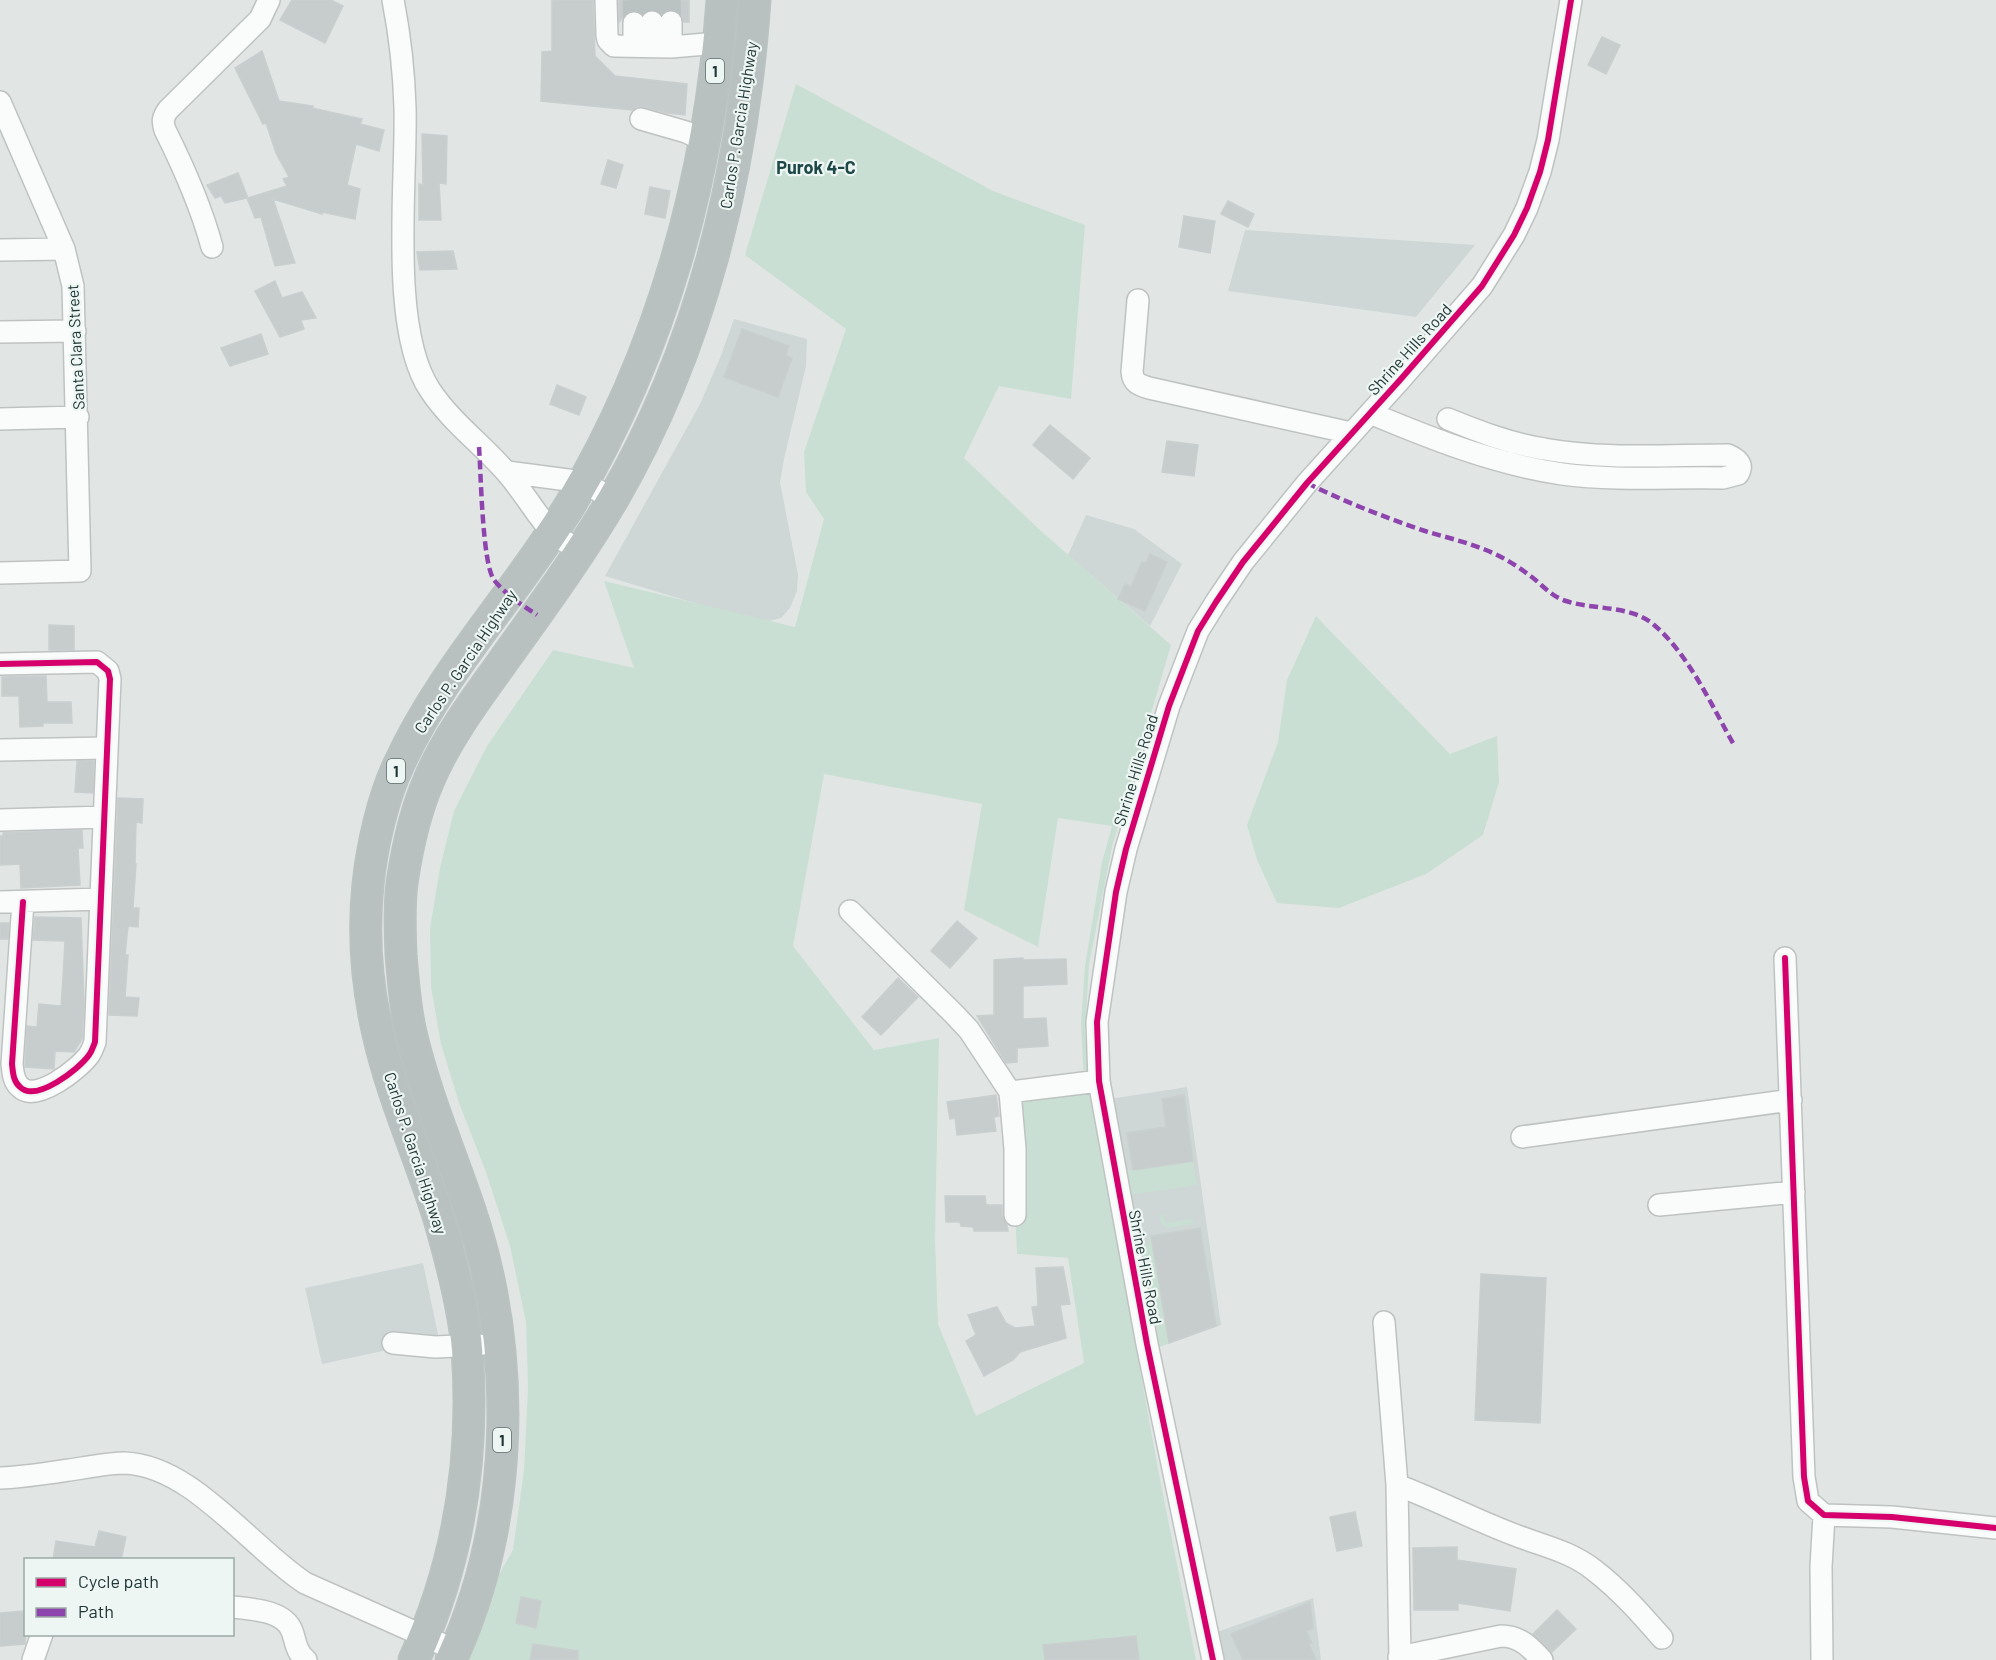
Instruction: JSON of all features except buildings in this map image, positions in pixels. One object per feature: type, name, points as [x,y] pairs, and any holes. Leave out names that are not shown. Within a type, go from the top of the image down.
[{"type":"highway","name":"Carlos P. Garcia Highway","points":[[420,1648],[446,1576],[463,1498],[469,1428],[467,1345],[454,1276],[440,1221],[396,1098],[378,1033],[366,930],[368,883],[384,809],[397,768],[411,740],[440,691],[552,533],[583,482],[618,415],[647,346],[684,232],[705,141],[722,0]]},
{"type":"highway","name":"Carlos P. Garcia Highway","points":[[453,1655],[478,1588],[496,1506],[502,1432],[499,1345],[487,1274],[472,1216],[429,1093],[411,1031],[401,944],[401,889],[407,854],[428,781],[446,748],[469,709],[581,551],[634,461],[659,409],[679,359],[717,242],[736,155],[748,81],[755,0]]},
{"type":"street","points":[[212,247],[188,177],[162,123],[168,110],[260,19],[269,0]]},
{"type":"street","points":[[393,0],[404,76],[404,273],[407,312],[418,366],[429,390],[479,447],[507,472],[552,533],[581,551]]},
{"type":"street","points":[[606,0],[608,40],[614,46],[718,43]]},
{"type":"street","name":"Shrine Hills Road","points":[[1214,1660],[1147,1344],[1125,1198],[1099,1082],[1097,1022],[1116,892],[1141,796],[1169,706],[1198,631],[1243,562],[1272,525],[1482,286],[1514,235],[1540,172],[1548,140],[1571,0]]},
{"type":"street","points":[[652,46],[652,22],[652,46]]},
{"type":"street","name":"Santa Clara Street","points":[[0,102],[64,249],[73,286],[80,571],[0,573]]},
{"type":"street","points":[[641,119],[686,132],[705,141]]},
{"type":"street","points":[[0,250],[64,249]]},
{"type":"street","points":[[1138,300],[1132,372],[1132,379],[1138,384],[1351,433]]},
{"type":"street","points":[[0,332],[75,331]]},
{"type":"street","points":[[1370,413],[1482,456],[1563,474],[1607,478],[1723,478],[1738,474],[1740,470],[1738,460],[1728,455],[1615,456],[1544,449],[1513,442],[1448,419]]},
{"type":"street","points":[[0,418],[78,417]]},
{"type":"street","points":[[507,472],[583,482],[613,499]]},
{"type":"street","points":[[0,664],[97,662],[108,671],[110,679],[95,1042],[92,1052],[81,1065],[51,1085],[35,1091],[26,1091],[20,1087],[14,1079],[12,1064],[23,902]]},
{"type":"street","points":[[0,750],[107,748]]},
{"type":"street","points":[[0,820],[104,817]]},
{"type":"street","points":[[0,902],[101,899]]},
{"type":"street","points":[[850,911],[969,1030],[1010,1092],[1015,1149],[1015,1215]]},
{"type":"street","points":[[1785,958],[1804,1477],[1808,1501],[1824,1515],[1892,1517],[1996,1528]]},
{"type":"street","points":[[1010,1092],[1099,1082]]},
{"type":"street","points":[[1522,1137],[1791,1100]]},
{"type":"street","points":[[1659,1205],[1794,1192]]},
{"type":"street","points":[[1384,1322],[1397,1485],[1400,1659],[1501,1636],[1510,1636],[1520,1640],[1542,1660]]},
{"type":"street","points":[[393,1343],[435,1347],[499,1345]]},
{"type":"street","points":[[0,1478],[124,1463],[153,1468],[182,1481],[284,1569],[420,1648],[453,1655]]},
{"type":"street","points":[[1397,1485],[1438,1500],[1516,1536],[1567,1553],[1593,1569],[1625,1596],[1662,1638]]},
{"type":"street","points":[[1822,1660],[1821,1567],[1824,1515]]},
{"type":"street","points":[[234,1607],[275,1615],[285,1620],[292,1629],[294,1643],[306,1660]]},
{"type":"street","points":[[33,1660],[42,1636]]},
{"type":"shaded area","points":[[1245,230],[1475,245],[1416,317],[1228,291]]},
{"type":"shaded area","points":[[734,319],[807,339],[806,366],[780,482],[798,575],[797,591],[790,608],[781,618],[761,623],[605,576],[700,404]]},
{"type":"shaded area","points":[[1086,515],[1134,529],[1182,564],[1150,626],[1068,555]]},
{"type":"shaded area","points":[[1187,1087],[1221,1325],[1159,1347],[1110,1099]]},
{"type":"shaded area","points":[[423,1263],[439,1339],[322,1364],[305,1288]]},
{"type":"shaded area","points":[[1313,1598],[1321,1660],[1223,1660],[1217,1632]]},
{"type":"green space","points":[[796,84],[993,191],[1085,225],[1071,399],[999,386],[964,458],[1040,530],[1171,645],[1112,847],[1089,965],[1085,1034],[1091,1098],[1158,1469],[1196,1660],[450,1660],[513,1550],[524,1470],[528,1388],[526,1322],[510,1246],[486,1172],[459,1103],[441,1044],[431,987],[430,928],[440,868],[454,811],[487,746],[553,650],[634,668],[604,581],[795,627],[824,519],[806,492],[804,452],[846,329],[745,255]],"holes":[[[824,774],[982,804],[964,910],[1038,947],[1058,818],[1112,826],[1102,862],[1085,966],[1081,1022],[1084,1083],[1010,1092],[1017,1254],[1068,1258],[1084,1363],[976,1416],[938,1324],[935,1238],[939,1038],[874,1050],[793,946]]]},
{"type":"green space","points":[[1316,616],[1450,754],[1497,736],[1499,782],[1483,835],[1426,874],[1339,908],[1277,903],[1257,860],[1247,825],[1278,742],[1287,680]]},
{"type":"green space","points":[[1193,1161],[1197,1185],[1129,1195],[1125,1171]]},
{"type":"green space","points":[[1164,1214],[1166,1223],[1192,1219],[1193,1224],[1166,1228],[1161,1223],[1159,1215]]},
{"type":"green space","points":[[1149,1235],[1169,1343],[1159,1347],[1140,1246],[1150,1244]]},
{"type":"tunnel","points":[[633,0],[634,23]]},
{"type":"tunnel","points":[[652,0],[652,22]]},
{"type":"tunnel","points":[[670,0],[671,22]]},
{"type":"marked path","points":[[479,447],[481,496],[490,570],[494,580],[504,590],[537,615]]},
{"type":"marked path","points":[[1307,483],[1380,515],[1492,552],[1534,578],[1560,599],[1622,611],[1644,618],[1666,636],[1688,665],[1734,745]]},
{"type":"cycle path","points":[[1213,1660],[1147,1344],[1099,1081],[1097,1022],[1116,892],[1126,849],[1169,706],[1198,631],[1243,562],[1307,483],[1482,286],[1514,235],[1540,172],[1548,140],[1571,0]]},
{"type":"cycle path","points":[[0,664],[97,662],[108,671],[110,679],[95,1042],[89,1055],[76,1068],[57,1082],[36,1091],[27,1091],[18,1085],[12,1064],[23,902]]},
{"type":"cycle path","points":[[1785,958],[1804,1477],[1808,1501],[1824,1515],[1892,1517],[1996,1528]]},
{"type":"district","name":"Purok 4-C","points":[[816,167]]}]
